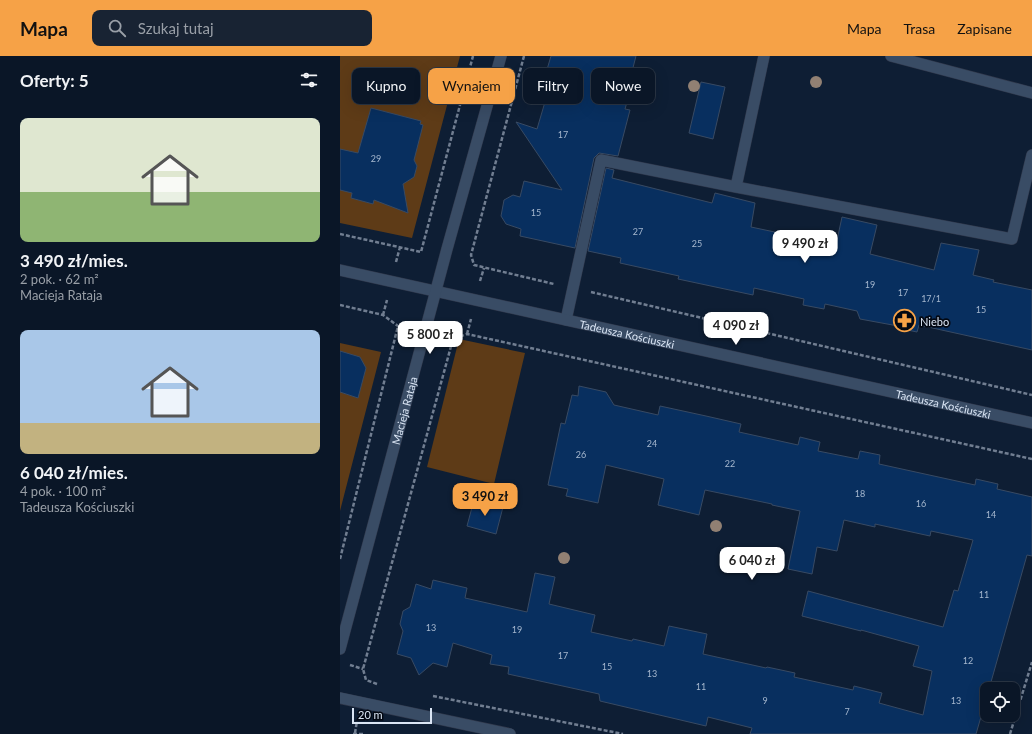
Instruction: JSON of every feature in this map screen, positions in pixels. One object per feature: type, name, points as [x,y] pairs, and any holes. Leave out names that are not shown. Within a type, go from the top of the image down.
[{"type":"street","name":"Macieja Rataja","points":[[340,649],[501,56]]},
{"type":"street","points":[[736,187],[764,56]]},
{"type":"street","points":[[891,56],[1032,93]]},
{"type":"street","points":[[566,320],[601,160],[1012,239],[1032,155]]},
{"type":"street","name":"Tadeusza Kościuszki","points":[[340,270],[1032,423]]},
{"type":"street","points":[[340,698],[510,734]]},
{"type":"path","points":[[340,234],[421,252],[473,56]]},
{"type":"path","points":[[524,56],[471,255],[474,265],[1032,395]]},
{"type":"path","points":[[340,306],[383,315],[398,326],[340,558]]},
{"type":"path","points":[[378,684],[366,680],[363,669],[452,339],[467,334],[1032,459]]},
{"type":"path","points":[[1010,734],[1032,662]]},
{"type":"path","points":[[431,695],[623,734]]},
{"type":"path","points":[[353,734],[364,734]]},
{"type":"shaded area","points":[[340,56],[460,56],[457,68],[428,68],[428,104],[447,104],[412,238],[340,223]]},
{"type":"shaded area","points":[[459,339],[525,353],[494,484],[427,467]]},
{"type":"shaded area","points":[[340,343],[381,352],[340,511]]},
{"type":"building","points":[[551,56],[636,56],[633,68],[591,68],[591,104],[626,104],[625,109],[630,110],[618,156],[599,153],[594,158],[575,248],[520,236],[521,229],[506,224],[501,216],[504,200],[513,195],[520,197],[524,181],[562,190],[516,122],[537,129],[544,104],[583,104],[583,68],[547,68]]},
{"type":"building","points":[[701,82],[725,87],[713,139],[689,133]]},
{"type":"building","points":[[371,108],[421,121],[420,124],[423,125],[414,160],[417,166],[414,177],[403,184],[408,213],[374,200],[373,204],[351,198],[352,193],[340,190],[340,149],[358,153]]},
{"type":"building","points":[[606,168],[614,170],[612,178],[712,203],[715,193],[755,203],[751,227],[836,245],[842,217],[877,225],[870,254],[934,270],[941,243],[979,250],[973,275],[994,280],[993,282],[1032,290],[1032,350],[919,325],[917,332],[898,328],[898,326],[860,319],[857,311],[825,304],[824,309],[803,305],[804,299],[754,288],[753,295],[678,279],[679,276],[620,263],[621,258],[588,251]]},
{"type":"building","points":[[340,351],[360,357],[366,368],[358,398],[340,392]]},
{"type":"building","points":[[579,386],[606,392],[614,405],[658,415],[660,406],[706,416],[741,424],[739,432],[798,445],[800,437],[820,442],[818,451],[858,459],[860,451],[880,455],[879,464],[975,485],[976,479],[998,484],[997,489],[1032,497],[1032,556],[1027,555],[991,682],[980,682],[980,720],[976,734],[750,734],[752,728],[708,717],[706,726],[600,701],[599,694],[508,674],[509,667],[490,664],[492,655],[453,643],[447,667],[433,663],[419,675],[411,658],[397,654],[403,631],[400,624],[403,611],[410,607],[416,584],[431,589],[433,580],[467,588],[465,598],[527,612],[535,573],[555,577],[549,604],[595,615],[591,632],[664,646],[669,626],[707,634],[703,654],[795,673],[794,677],[853,690],[854,686],[882,693],[879,703],[923,715],[932,671],[913,666],[919,646],[802,616],[808,591],[943,627],[954,590],[958,591],[973,540],[931,531],[930,536],[875,524],[875,527],[844,520],[837,551],[817,547],[812,574],[788,569],[800,511],[705,490],[699,515],[658,505],[664,479],[606,465],[598,503],[566,496],[568,489],[548,485],[561,423],[565,424],[572,395],[578,396]]},
{"type":"building","points":[[474,500],[503,507],[496,534],[467,526]]},
{"type":"place","name":"Niebo","points":[[904,321]]}]
